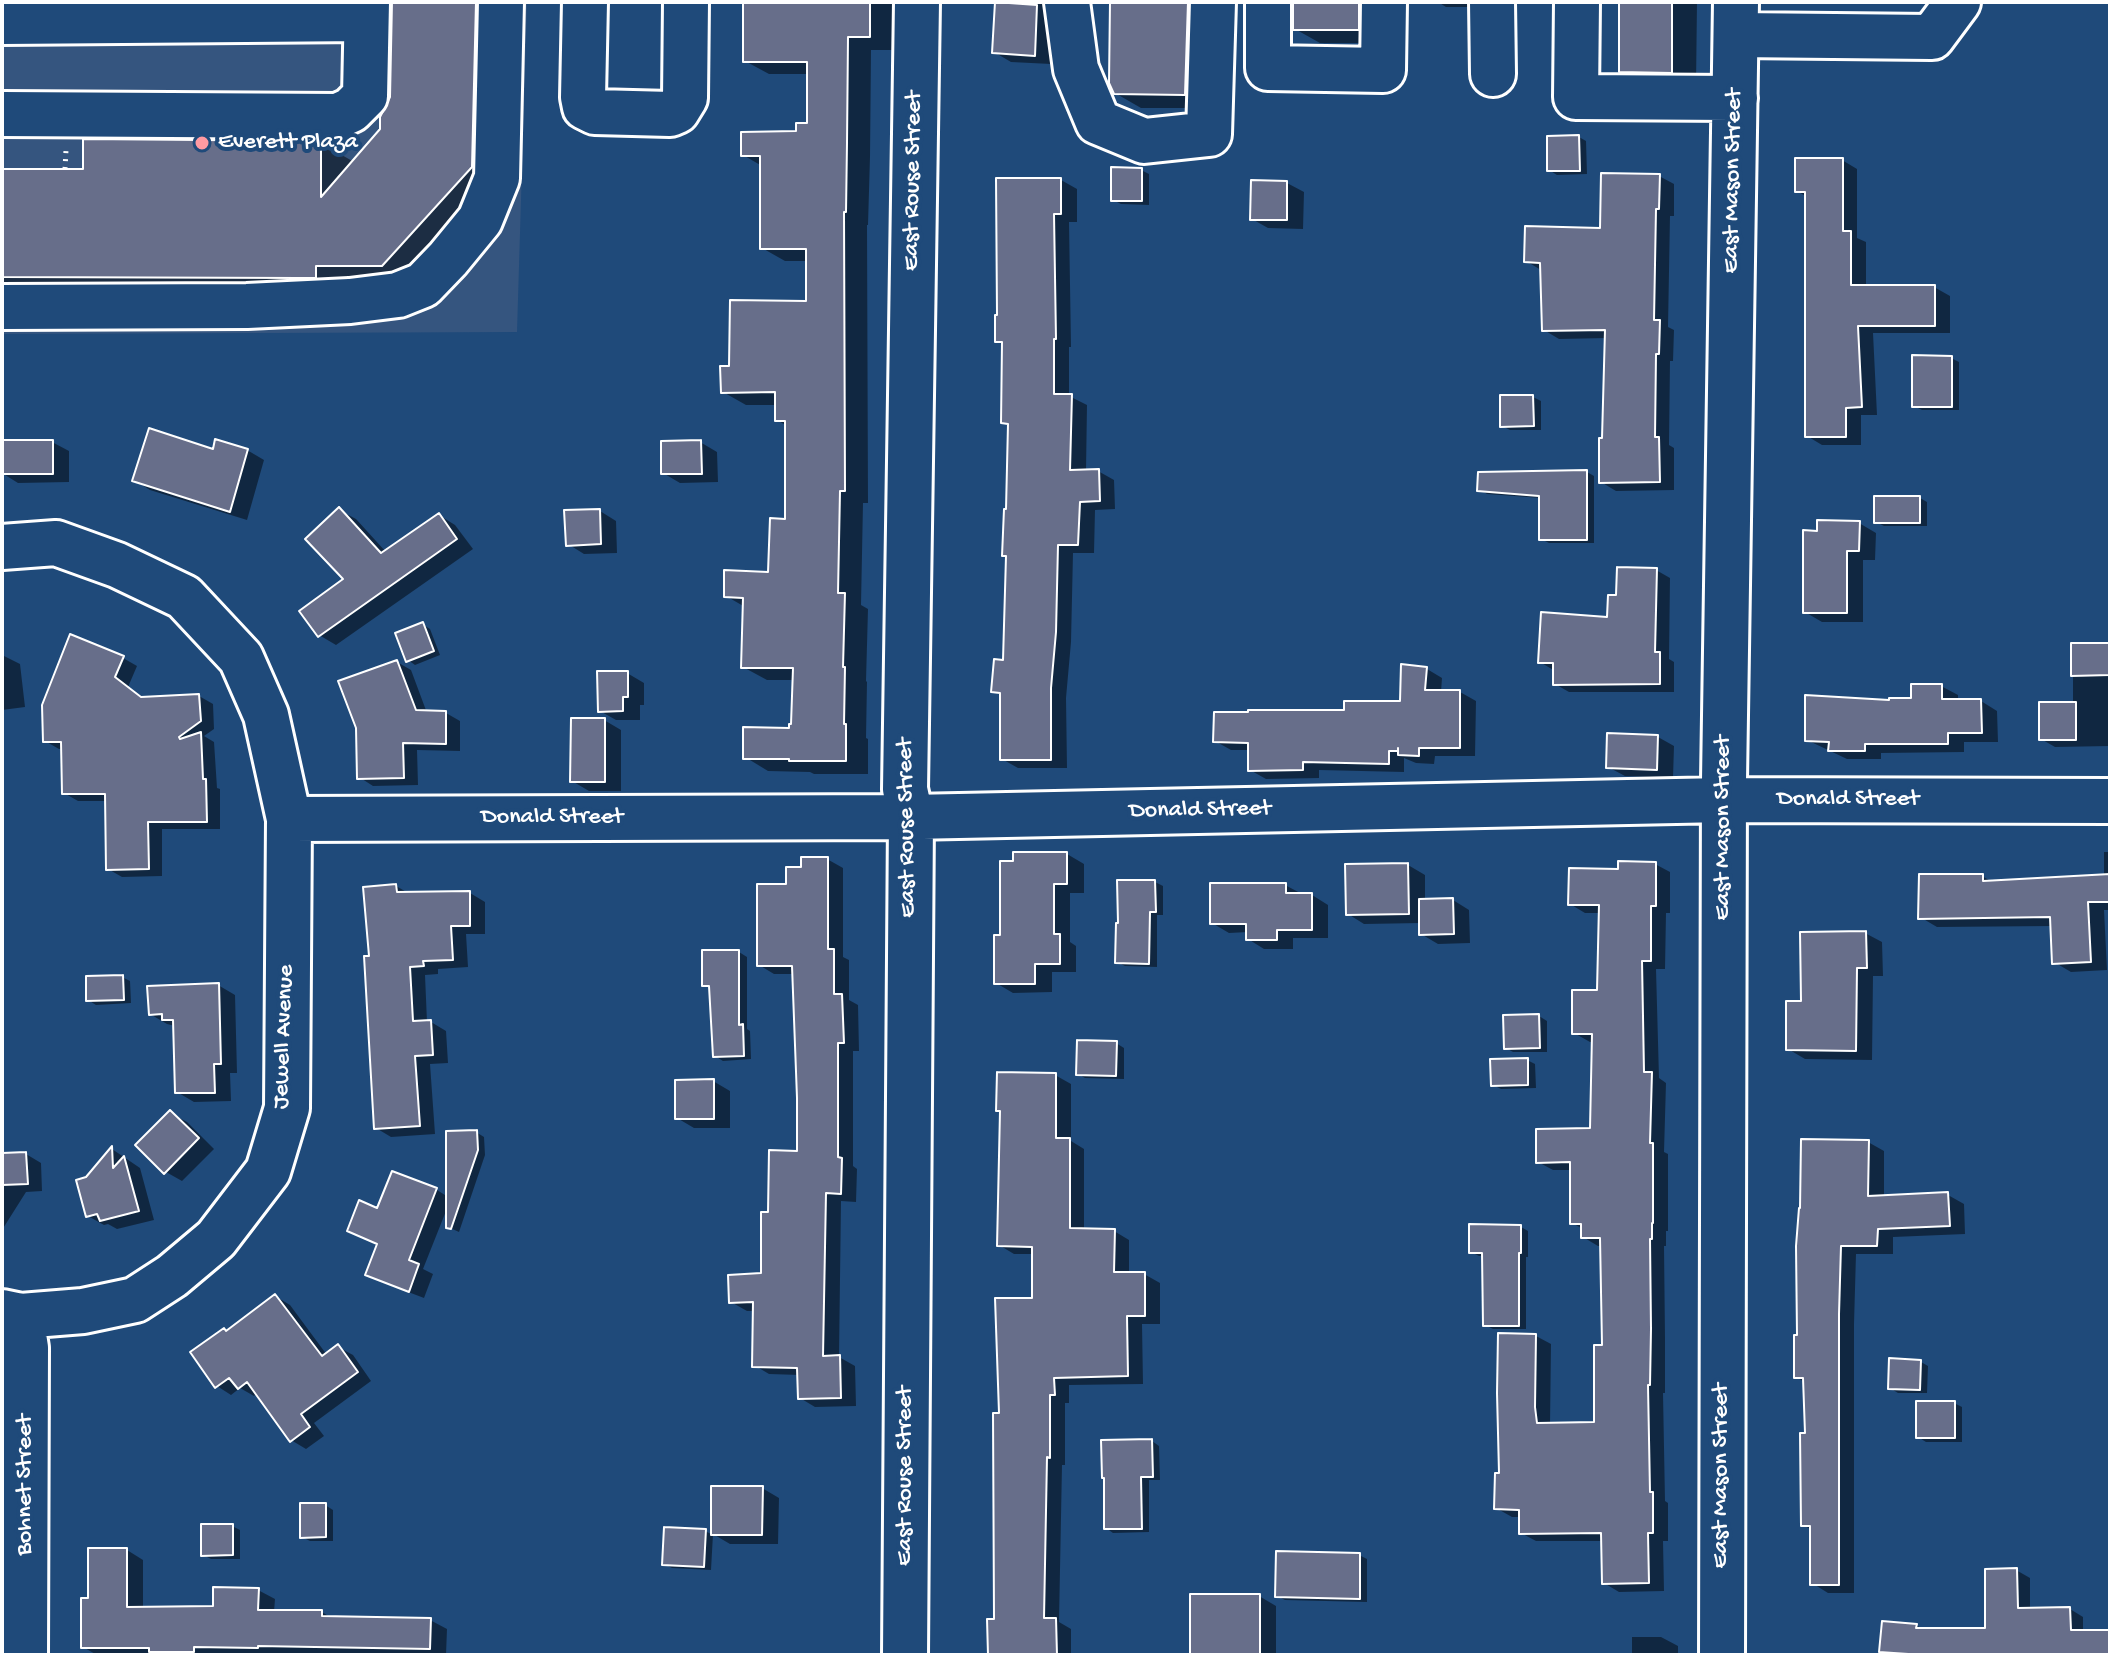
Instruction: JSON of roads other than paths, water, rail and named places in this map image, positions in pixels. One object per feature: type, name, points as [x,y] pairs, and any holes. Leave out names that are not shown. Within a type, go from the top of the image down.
[{"type":"street","points":[[2,307],[247,306],[335,302],[398,295],[423,285],[480,220],[497,178],[501,2]]},
{"type":"street","points":[[585,2],[585,107],[595,112],[670,114],[677,111],[685,98],[686,2]]},
{"type":"street","name":"East Rouse Street","points":[[905,1655],[911,817],[905,789],[917,2]]},
{"type":"street","points":[[1067,2],[1076,69],[1098,122],[1144,141],[1209,134],[1213,2]]},
{"type":"street","points":[[1268,2],[1268,68],[1383,70],[1384,2]]},
{"type":"street","points":[[1492,2],[1493,74]]},
{"type":"street","points":[[1577,2],[1576,97],[1735,98]]},
{"type":"street","points":[[1736,18],[1932,37],[1958,2]]},
{"type":"street","points":[[2,22],[366,11],[365,96],[351,110],[338,116],[2,114]]},
{"type":"street","name":"East Mason Street","points":[[1722,1655],[1724,800],[1736,18]]},
{"type":"street","name":"Jewell Avenue","points":[[2,547],[56,543],[117,565],[184,597],[241,658],[266,715],[289,819],[287,1108],[268,1171],[216,1239],[172,1276],[135,1300],[83,1311],[12,1314]]},
{"type":"street","name":"Donald Street","points":[[289,819],[911,817],[1724,800],[2110,801]]},
{"type":"street","name":"Bohnet Street","points":[[12,1314],[26,1348],[25,1655]]},
{"type":"place","name":"Everett Plaza","points":[[202,143]]}]
